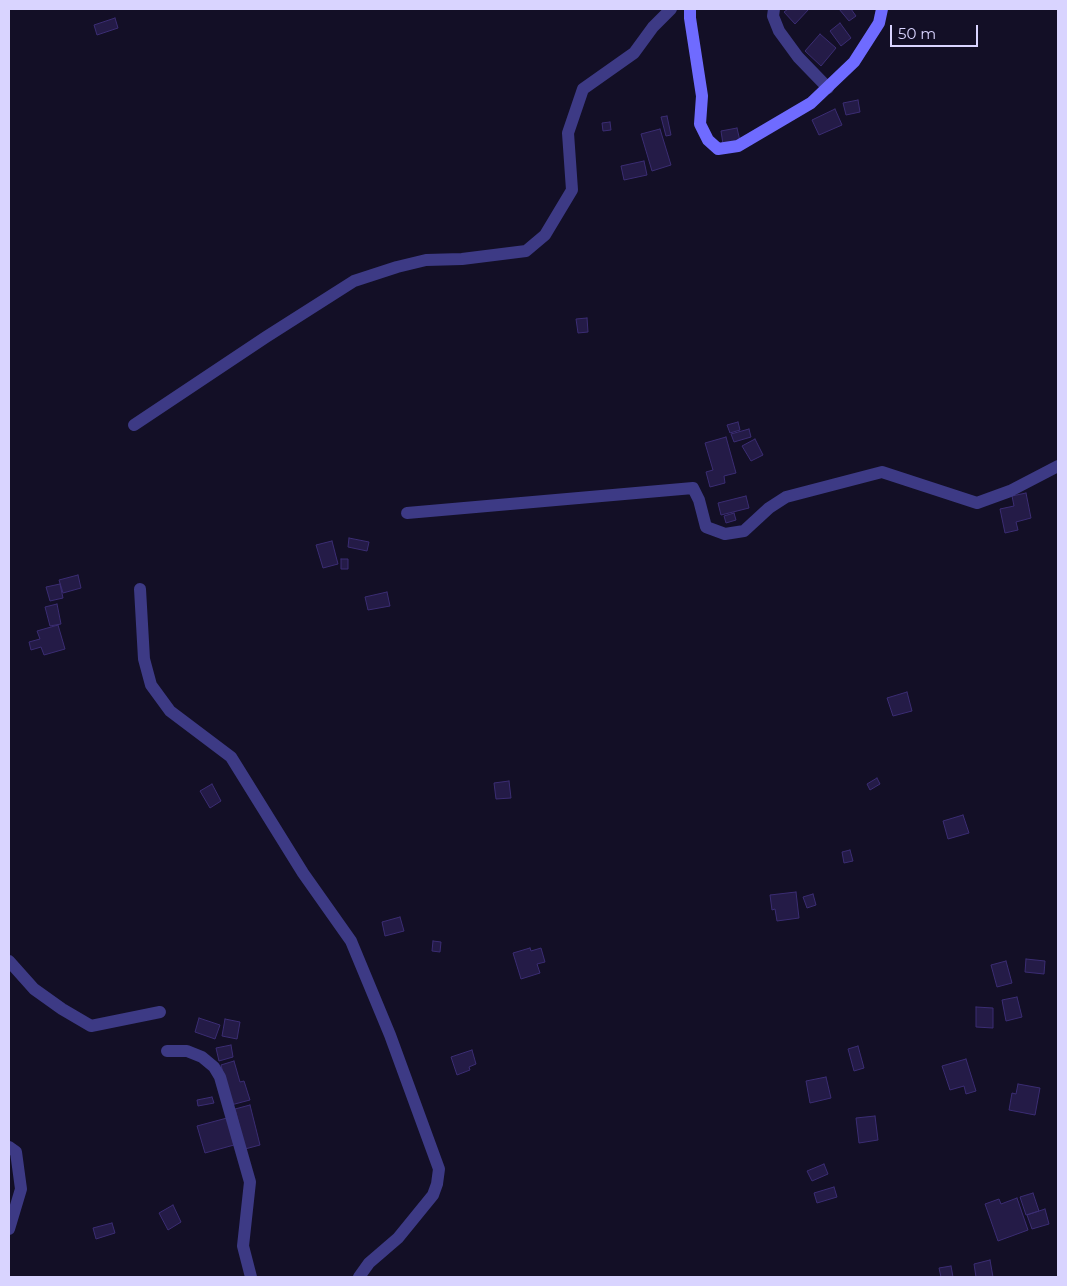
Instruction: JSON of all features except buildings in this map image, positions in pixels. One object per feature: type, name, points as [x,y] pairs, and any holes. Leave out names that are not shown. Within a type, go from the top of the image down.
[{"type":"main road","points":[[690,9],[702,96],[700,124],[708,140],[718,149],[738,146],[812,103],[854,62],[879,23],[882,9]]},
{"type":"street","points":[[134,425],[266,337],[354,282],[397,266],[426,260],[462,259],[526,251],[545,235],[572,190],[568,133],[583,89],[634,53],[652,27],[671,9]]},
{"type":"street","points":[[774,9],[773,16],[779,31],[798,57],[828,88]]},
{"type":"street","points":[[407,513],[693,488],[699,500],[706,527],[725,534],[744,531],[769,508],[786,497],[882,472],[977,503],[1010,491],[1058,466]]},
{"type":"street","points":[[140,589],[144,659],[151,685],[170,711],[231,758],[304,873],[351,941],[390,1035],[439,1169],[438,1184],[433,1194],[398,1238],[369,1263],[359,1277]]},
{"type":"street","points":[[9,961],[34,989],[91,1026],[160,1012]]},
{"type":"street","points":[[167,1051],[187,1051],[202,1057],[214,1067],[220,1077],[250,1182],[243,1246],[251,1277]]},
{"type":"street","points":[[9,1147],[16,1152],[21,1189],[9,1229]]}]
